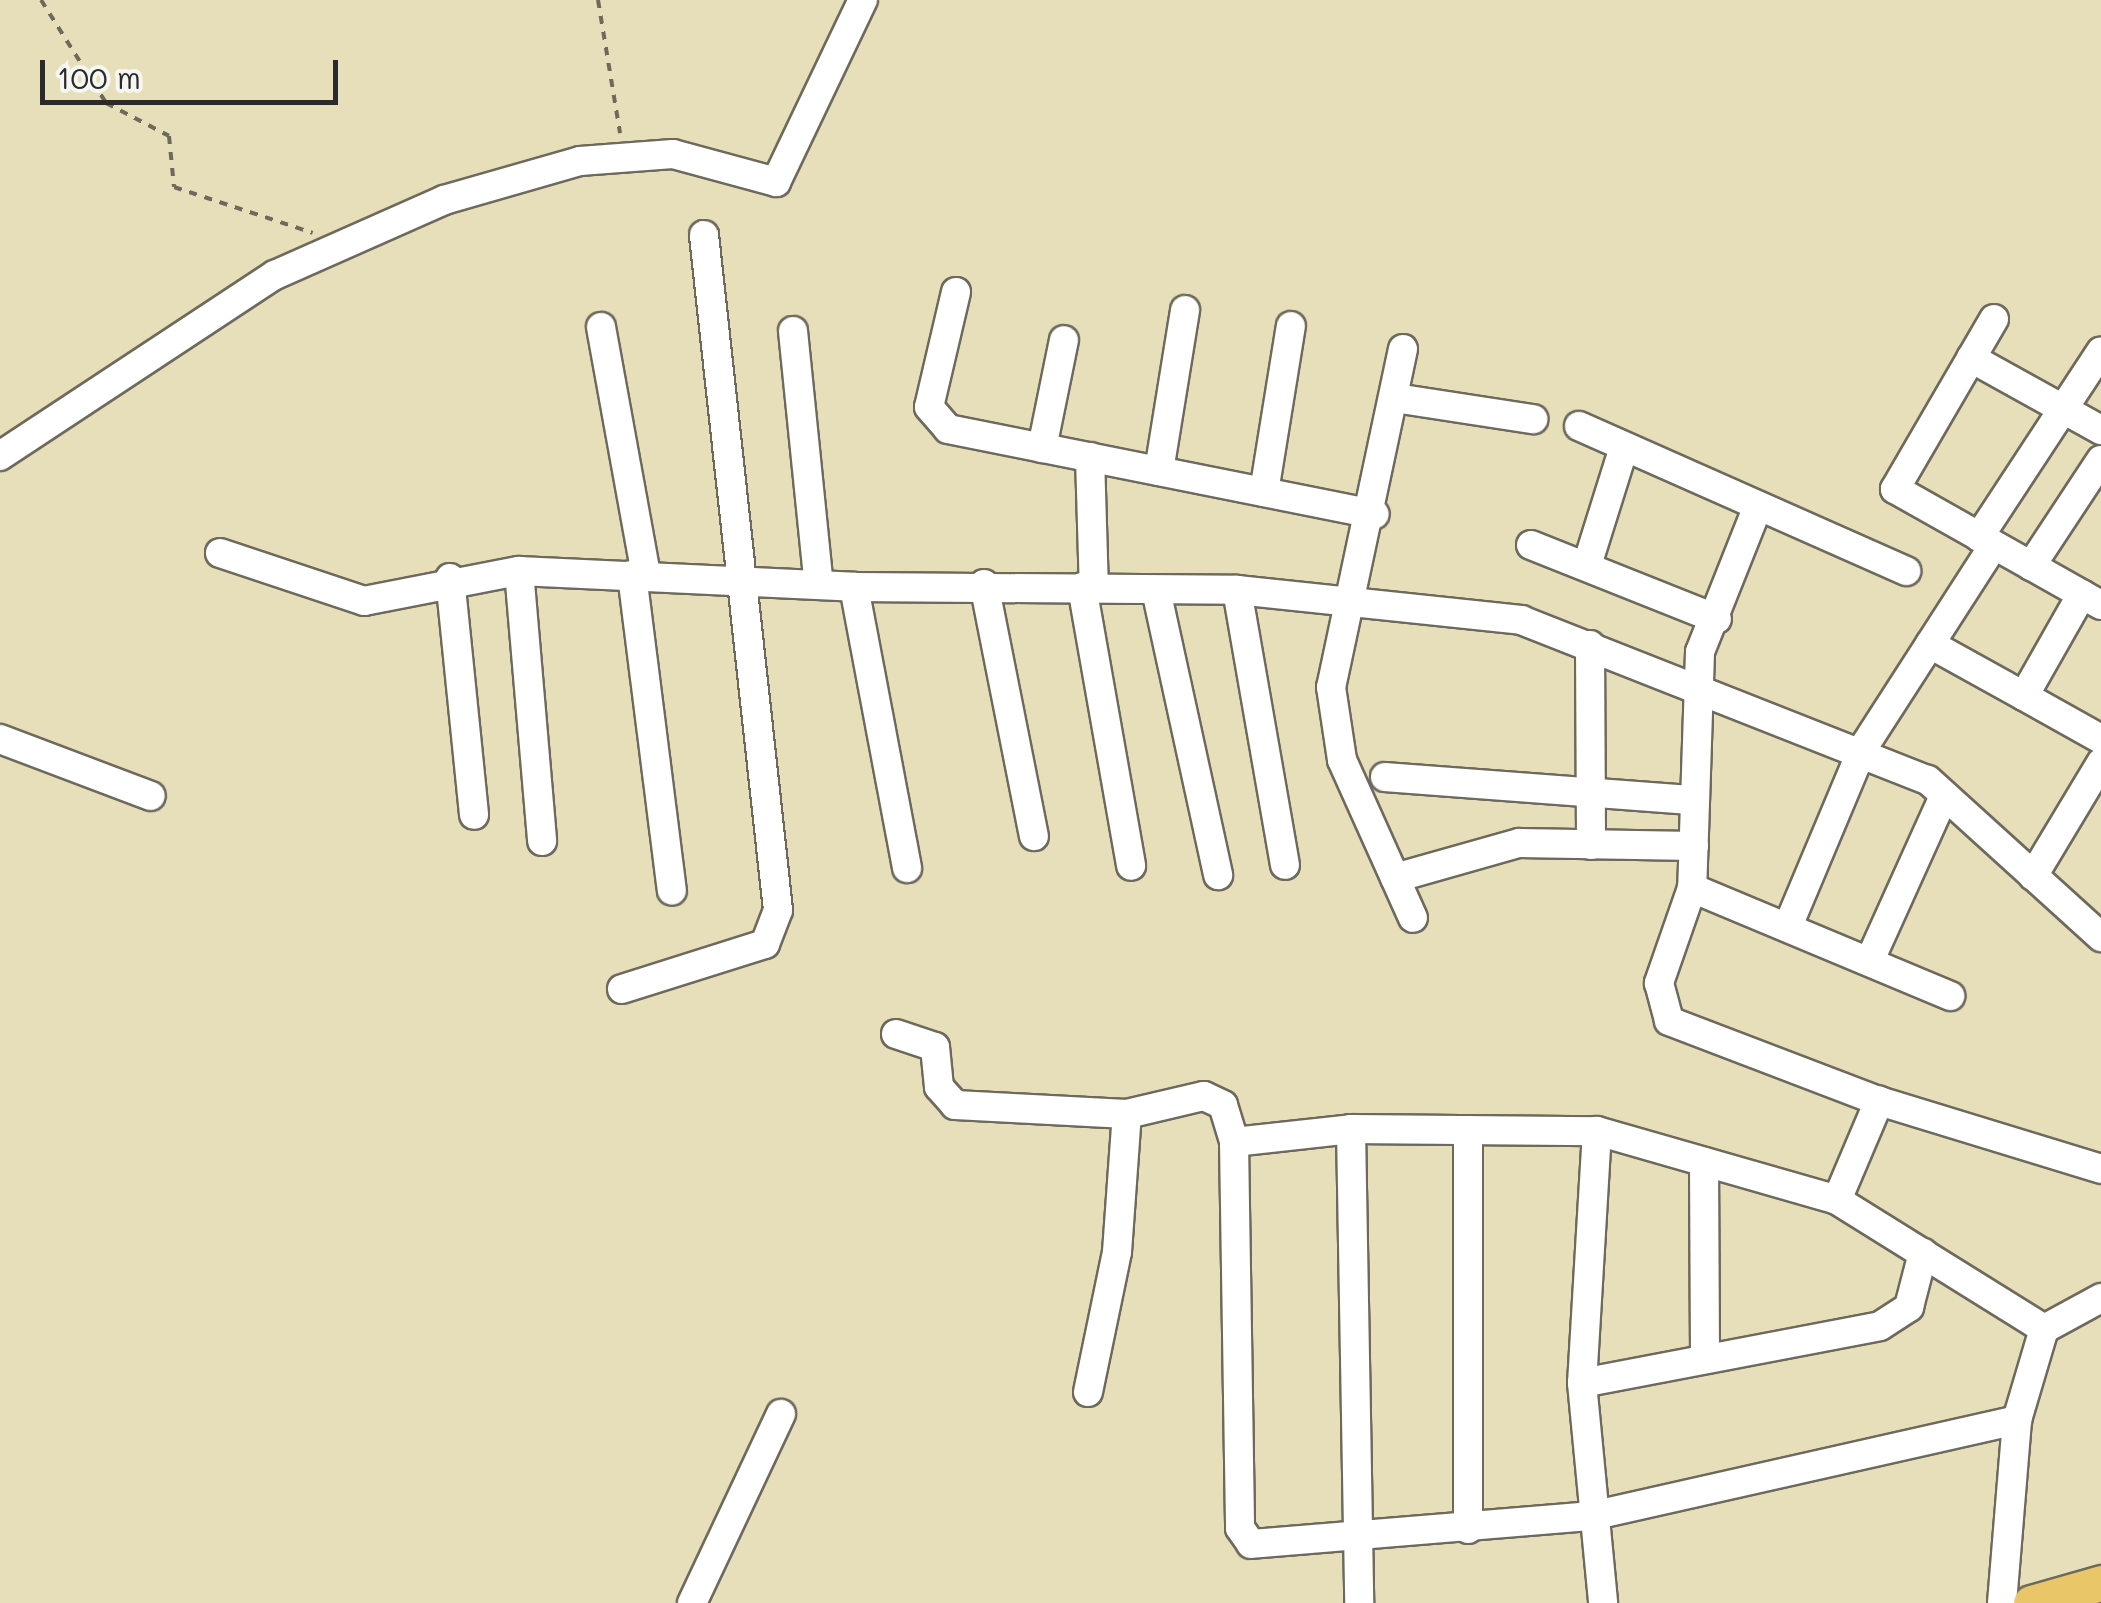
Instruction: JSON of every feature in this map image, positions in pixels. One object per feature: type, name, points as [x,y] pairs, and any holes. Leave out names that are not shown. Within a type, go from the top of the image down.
[{"type":"main road","points":[[2031,1603],[2101,1583]]},
{"type":"street","points":[[0,456],[144,355],[330,250],[444,200],[622,157],[673,154],[776,182],[863,0]]},
{"type":"street","points":[[622,990],[708,969],[774,932],[778,910],[704,235]]},
{"type":"street","points":[[956,292],[933,420],[1042,448],[1375,514]]},
{"type":"street","points":[[1158,471],[1185,310]]},
{"type":"street","points":[[1994,319],[1895,488],[2092,600],[2024,696]]},
{"type":"street","points":[[1264,492],[1291,326]]},
{"type":"street","points":[[601,327],[639,575],[672,890]]},
{"type":"street","points":[[793,331],[819,585]]},
{"type":"street","points":[[1042,448],[1064,340]]},
{"type":"street","points":[[1403,349],[1375,514],[1349,597],[1333,719],[1413,918]]},
{"type":"street","points":[[1788,926],[1863,748],[1930,644],[2060,406],[2101,351]]},
{"type":"street","points":[[1971,358],[2101,430]]},
{"type":"street","points":[[1395,398],[1534,419]]},
{"type":"street","points":[[1578,426],[1906,570]]},
{"type":"street","points":[[1588,562],[1624,447]]},
{"type":"street","points":[[1090,457],[1088,588],[1131,866]]},
{"type":"street","points":[[2031,566],[2101,460]]},
{"type":"street","points":[[1758,506],[1717,619],[1700,652],[1692,888],[1659,983],[1669,1021],[1879,1101],[2101,1169]]},
{"type":"street","points":[[1531,546],[1588,562],[1717,619]]},
{"type":"street","points":[[220,553],[364,601],[450,578],[519,571],[854,587],[984,584],[1237,590],[1349,597],[1521,620],[1863,748],[1944,796],[2101,936]]},
{"type":"street","points":[[519,571],[542,842]]},
{"type":"street","points":[[450,578],[474,815]]},
{"type":"street","points":[[984,584],[1034,836]]},
{"type":"street","points":[[854,587],[907,868]]},
{"type":"street","points":[[1156,590],[1218,876]]},
{"type":"street","points":[[1237,590],[1284,865]]},
{"type":"street","points":[[1930,644],[2101,739]]},
{"type":"street","points":[[1590,645],[1591,844]]},
{"type":"street","points":[[0,739],[152,796]]},
{"type":"street","points":[[2033,876],[2101,764]]},
{"type":"street","points":[[1386,778],[1693,800]]},
{"type":"street","points":[[1870,960],[1944,796]]},
{"type":"street","points":[[1395,878],[1519,844],[1694,846]]},
{"type":"street","points":[[1692,888],[1950,996]]},
{"type":"street","points":[[896,1034],[935,1046],[938,1087],[955,1105],[1127,1114],[1215,1098],[1234,1142],[1242,1536],[1259,1546],[1358,1542],[1590,1516],[2016,1420]]},
{"type":"street","points":[[1837,1200],[1879,1101]]},
{"type":"street","points":[[1088,1392],[1116,1252],[1127,1114]]},
{"type":"street","points":[[1234,1142],[1351,1128],[1597,1131],[1837,1200],[2044,1329]]},
{"type":"street","points":[[1351,1128],[1359,1603]]},
{"type":"street","points":[[1468,1130],[1468,1529]]},
{"type":"street","points":[[1597,1131],[1582,1384],[1590,1516],[1604,1603]]},
{"type":"street","points":[[1704,1162],[1704,1360]]},
{"type":"street","points":[[1582,1384],[1900,1317],[1923,1253]]},
{"type":"street","points":[[2002,1603],[2016,1420],[2044,1329],[2101,1298]]},
{"type":"street","points":[[692,1603],[781,1414]]},
{"type":"path","points":[[41,0],[106,103],[170,136],[174,187],[305,229],[330,250]]},
{"type":"path","points":[[598,0],[614,52],[622,157]]}]
